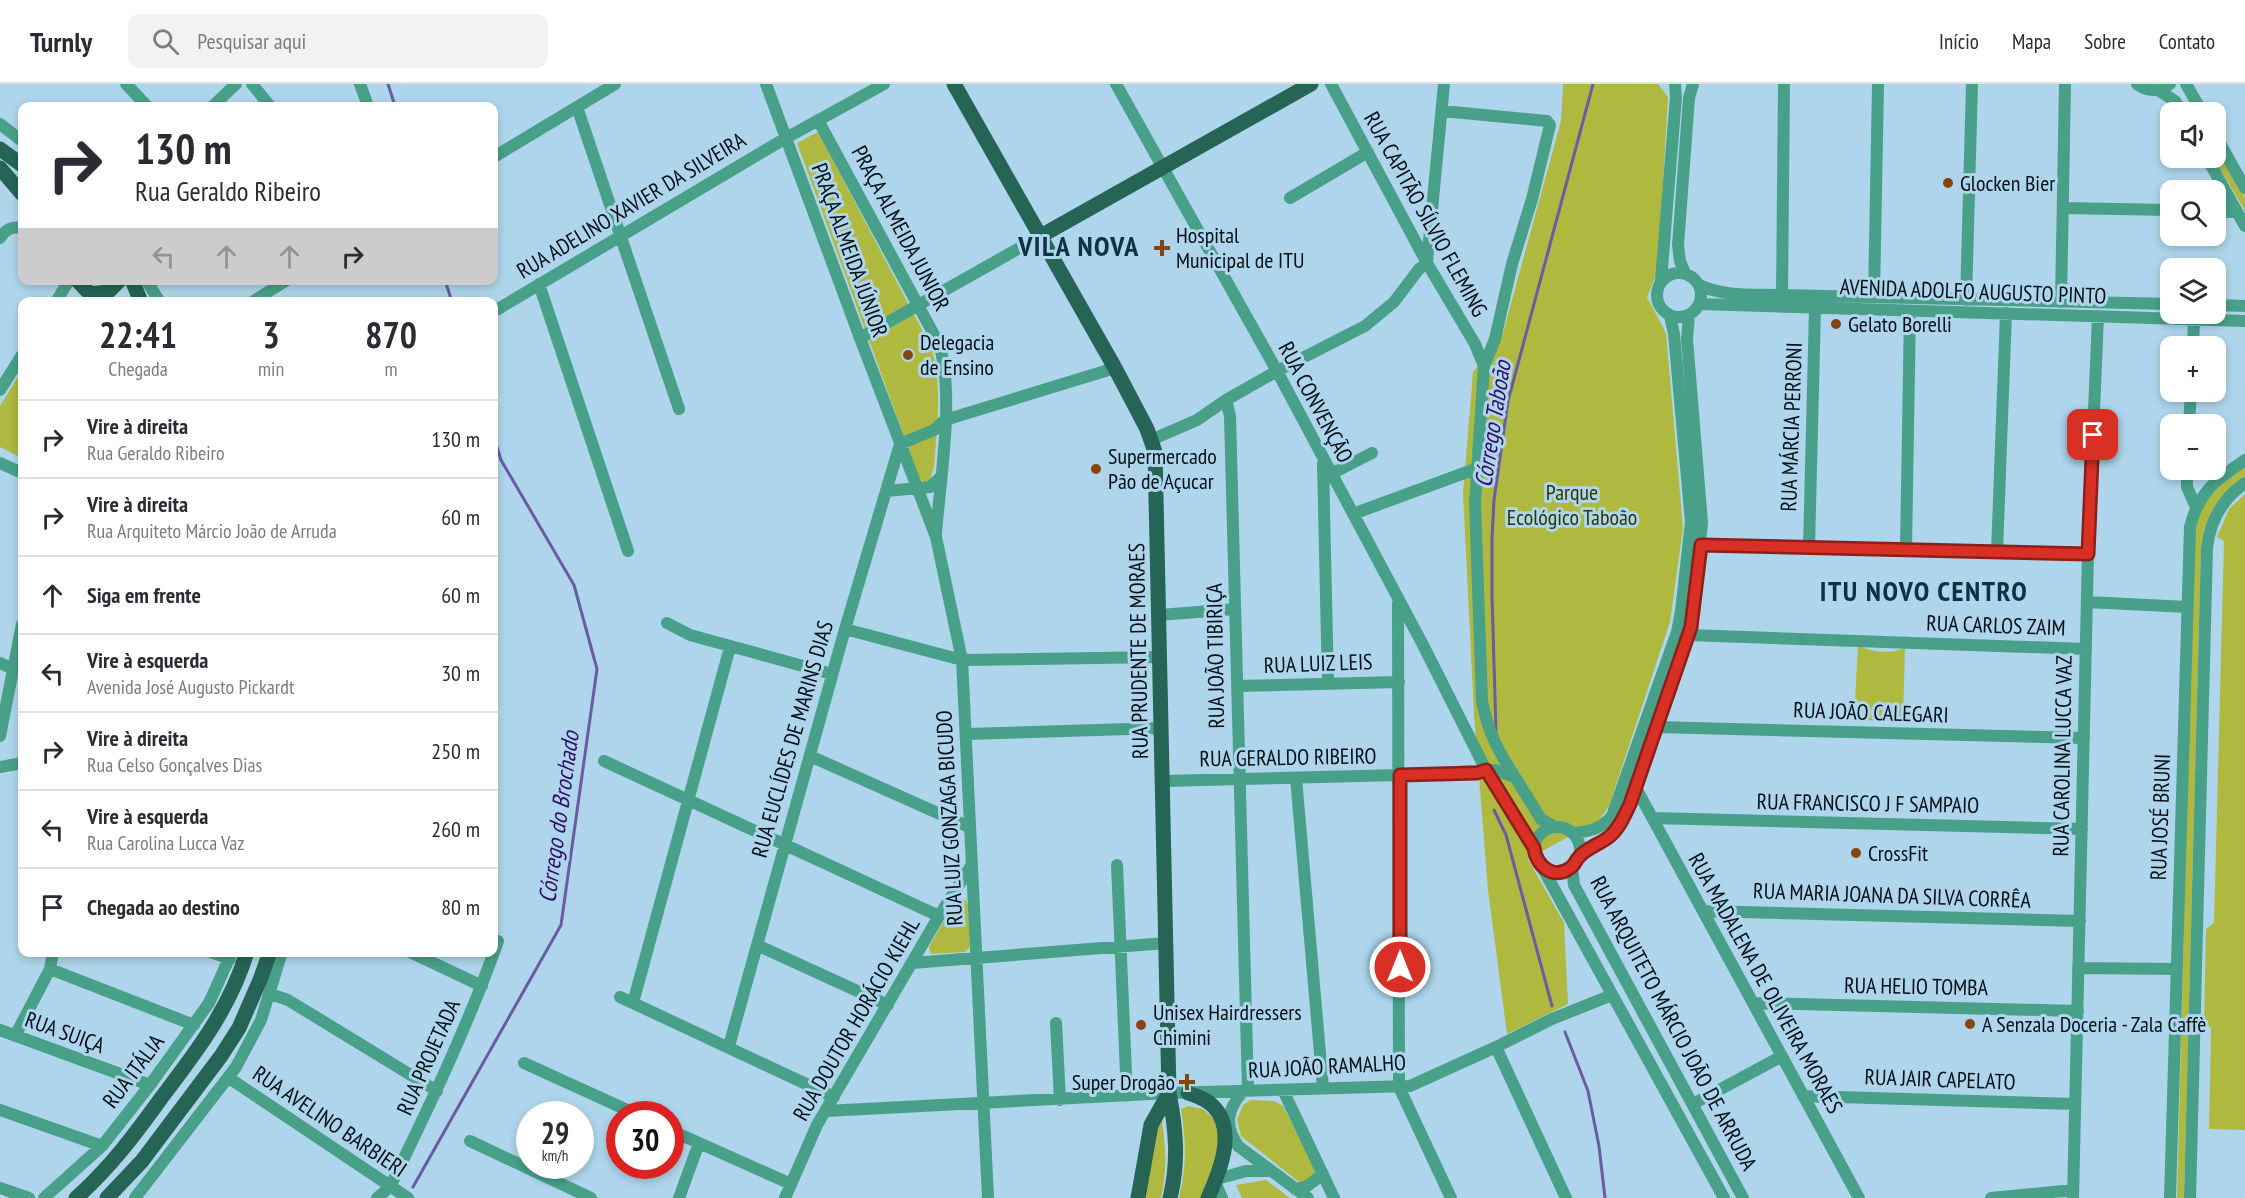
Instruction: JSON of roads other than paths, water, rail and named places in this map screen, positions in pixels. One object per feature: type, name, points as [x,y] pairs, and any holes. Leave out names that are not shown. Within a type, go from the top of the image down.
[{"type":"main road","name":"RUA PRUDENTE DE MORAES","points":[[954,84],[1115,368],[1147,429],[1155,452],[1169,1094],[1177,1152],[1170,1198]]},
{"type":"main road","points":[[1039,237],[1311,84]]},
{"type":"main road","points":[[0,148],[18,162]]},
{"type":"main road","points":[[0,168],[18,189]]},
{"type":"main road","points":[[80,285],[90,297]]},
{"type":"main road","points":[[97,297],[116,285]]},
{"type":"main road","points":[[76,1198],[110,1165],[209,1035],[233,991],[245,957]]},
{"type":"main road","points":[[106,1198],[142,1161],[221,1056],[239,1028],[268,957]]},
{"type":"main road","points":[[1188,1093],[1213,1107],[1226,1129],[1224,1148],[1209,1198]]},
{"type":"main road","points":[[1138,1198],[1151,1125],[1169,1094]]},
{"type":"street","points":[[126,84],[143,102]]},
{"type":"street","points":[[217,102],[236,84]]},
{"type":"street","points":[[252,84],[267,102]]},
{"type":"street","points":[[360,84],[367,102]]},
{"type":"street","points":[[498,155],[615,84]]},
{"type":"street","name":"PRAÇA ALMEIDA JÚNIOR","points":[[766,84],[900,444]]},
{"type":"street","name":"RUA ADELINO XAVIER DA SILVEIRA","points":[[498,309],[786,138],[884,84]]},
{"type":"street","name":"RUA CONVENÇÃO","points":[[1116,84],[1277,371],[1422,643],[1472,745],[1481,771]]},
{"type":"street","name":"RUA CAPITÃO SÍLVIO FLEMING","points":[[1331,84],[1427,263],[1475,344],[1484,366]]},
{"type":"street","points":[[1151,440],[1197,420],[1226,400],[1277,371],[1376,319],[1394,302],[1419,269],[1427,263],[1444,84]]},
{"type":"street","points":[[1675,84],[1676,108],[1661,280],[1656,293],[1664,312],[1676,317],[1689,315]]},
{"type":"street","points":[[1685,273],[1680,261],[1678,244],[1689,98],[1694,84]]},
{"type":"street","points":[[1782,295],[1784,84]]},
{"type":"street","points":[[1874,298],[1878,84]]},
{"type":"street","points":[[1966,300],[1972,84]]},
{"type":"street","points":[[2061,302],[2064,84]]},
{"type":"street","points":[[2137,84],[2145,89],[2158,90],[2176,102]]},
{"type":"street","points":[[2158,90],[2170,84]]},
{"type":"street","points":[[2186,84],[2196,102]]},
{"type":"street","points":[[577,107],[679,409]]},
{"type":"street","points":[[1442,111],[1548,123],[1550,128],[1512,264],[1495,339],[1484,366],[1475,502],[1482,701],[1493,741],[1541,819],[1572,833],[1579,844],[1579,857]]},
{"type":"street","name":"PRAÇA ALMEIDA JUNIOR","points":[[818,120],[919,305],[939,344],[944,360],[945,420],[936,537]]},
{"type":"street","points":[[0,124],[18,138]]},
{"type":"street","points":[[1290,198],[1368,152]]},
{"type":"street","points":[[2226,154],[2245,188]]},
{"type":"street","points":[[2213,168],[2245,226]]},
{"type":"street","points":[[2063,208],[2160,210]]},
{"type":"street","points":[[2226,212],[2237,212]]},
{"type":"street","points":[[0,238],[8,229],[18,227]]},
{"type":"street","points":[[860,339],[1039,237]]},
{"type":"street","points":[[1481,771],[1534,848],[1537,861],[1542,867],[1560,873],[1572,867],[1579,857],[1614,831],[1624,817],[1636,788],[1693,618],[1701,545],[1702,523],[1687,339],[1689,315],[1699,304],[1701,294],[1699,285],[1685,273],[1675,273],[1661,280]]},
{"type":"street","points":[[539,284],[628,550]]},
{"type":"street","points":[[259,297],[277,285]]},
{"type":"street","name":"AVENIDA ADOLFO AUGUSTO PINTO","points":[[1699,285],[1726,293],[2160,304]]},
{"type":"street","name":"AVENIDA ADOLFO AUGUSTO PINTO","points":[[1699,304],[2160,318]]},
{"type":"street","points":[[2226,305],[2245,306]]},
{"type":"street","name":"RUA MÁRCIA PERRONI","points":[[1809,548],[1815,308]]},
{"type":"street","points":[[1906,550],[1910,311]]},
{"type":"street","points":[[1997,552],[2006,314]]},
{"type":"street","points":[[1572,833],[1589,832],[1598,828],[1612,816],[1673,642],[1681,611],[1691,522],[1674,334],[1670,315]]},
{"type":"street","name":"RUA CAROLINA LUCCA VAZ","points":[[2073,1194],[2088,554],[2098,316]]},
{"type":"street","name":"AVENIDA ADOLFO AUGUSTO PINTO","points":[[2226,320],[2245,321]]},
{"type":"street","points":[[0,390],[18,361]]},
{"type":"street","points":[[900,444],[934,430],[945,420],[1115,368]]},
{"type":"street","name":"RUA JOÃO TIBIRIÇA","points":[[1226,400],[1230,416],[1238,686],[1245,1091]]},
{"type":"street","points":[[919,438],[933,442],[943,452]]},
{"type":"street","name":"RUA LUIZ GONZAGA BICUDO","points":[[900,444],[936,537],[962,660],[988,1198]]},
{"type":"street","name":"RUA EUCLÍDES DE MARINS DIAS","points":[[729,1046],[845,628],[900,444]]},
{"type":"street","points":[[1331,474],[1372,453]]},
{"type":"street","points":[[1323,459],[1328,684]]},
{"type":"street","name":"RUA JOSÉ BRUNI","points":[[2170,1198],[2188,537],[2196,507],[2210,485],[2245,460]]},
{"type":"street","points":[[0,463],[18,471]]},
{"type":"street","points":[[1353,514],[1478,468]]},
{"type":"street","points":[[886,491],[930,488],[941,477]]},
{"type":"street","points":[[2187,480],[2187,487],[2196,507]]},
{"type":"street","name":"RUA JOSÉ BRUNI","points":[[2190,1198],[2207,548],[2211,528],[2223,503],[2245,483]]},
{"type":"street","points":[[1701,545],[2088,554]]},
{"type":"street","points":[[1398,598],[1399,1087],[1451,1198]]},
{"type":"street","points":[[2087,602],[2187,607]]},
{"type":"street","points":[[1160,615],[1235,609]]},
{"type":"street","points":[[667,623],[690,635],[832,674]]},
{"type":"street","points":[[845,628],[962,660],[1161,657]]},
{"type":"street","name":"RUA CARLOS ZAIM","points":[[1688,635],[2086,649]]},
{"type":"street","points":[[1398,645],[1407,641],[1422,643]]},
{"type":"street","points":[[0,736],[18,644]]},
{"type":"street","points":[[633,1003],[730,647]]},
{"type":"street","points":[[0,663],[13,669]]},
{"type":"street","name":"RUA LUIZ LEIS","points":[[1238,686],[1399,682]]},
{"type":"street","name":"RUA JOÃO CALEGARI","points":[[1656,727],[2084,738]]},
{"type":"street","points":[[966,734],[1162,728]]},
{"type":"street","points":[[810,756],[969,827]]},
{"type":"street","points":[[604,762],[939,916]]},
{"type":"street","points":[[0,767],[18,764]]},
{"type":"street","points":[[1481,771],[1499,771],[1515,777]]},
{"type":"street","name":"RUA GERALDO RIBEIRO","points":[[1163,781],[1481,771]]},
{"type":"street","points":[[1296,778],[1323,1088]]},
{"type":"street","name":"RUA MADALENA DE OLIVEIRA MORAES","points":[[1636,788],[1859,1198]]},
{"type":"street","name":"RUA FRANCISCO J F SAMPAIO","points":[[1653,818],[2082,829]]},
{"type":"street","points":[[1534,848],[1540,834],[1555,827]]},
{"type":"street","points":[[1117,865],[1127,1096]]},
{"type":"street","name":"RUA DOUTOR HORÁCIO KIEHL","points":[[785,1198],[817,1125],[939,916],[971,866]]},
{"type":"street","name":"RUA ARQUITETO MÁRCIO JOÃO DE ARRUDA","points":[[1542,867],[1724,1198]]},
{"type":"street","name":"RUA ARQUITETO MÁRCIO JOÃO DE ARRUDA","points":[[1572,867],[1574,885],[1743,1198]]},
{"type":"street","name":"RUA MARIA JOANA DA SILVA CORRÊA","points":[[1703,910],[2080,921]]},
{"type":"street","points":[[912,963],[1166,943]]},
{"type":"street","points":[[923,944],[925,954],[933,961]]},
{"type":"street","points":[[757,945],[888,1005]]},
{"type":"street","points":[[15,1036],[50,969],[52,957]]},
{"type":"street","name":"RUA ITÁLIA","points":[[44,1198],[102,1146],[150,1085],[210,1003],[231,957]]},
{"type":"street","points":[[135,1198],[229,1078],[261,1020],[281,957]]},
{"type":"street","points":[[421,957],[482,986]]},
{"type":"street","name":"RUA PROJETADA","points":[[390,1187],[437,1091],[492,957]]},
{"type":"street","points":[[2078,968],[2177,969]]},
{"type":"street","points":[[50,969],[194,1025]]},
{"type":"street","points":[[270,994],[288,1000],[437,1091]]},
{"type":"street","name":"RUA JOÃO RAMALHO","points":[[825,1111],[1188,1093],[1410,1086],[1552,1019],[1612,995]]},
{"type":"street","points":[[620,997],[834,1097]]},
{"type":"street","name":"RUA HELIO TOMBA","points":[[1753,1003],[2078,1011]]},
{"type":"street","points":[[1056,1023],[1060,1100]]},
{"type":"street","name":"RUA SUIÇA","points":[[0,1030],[150,1085]]},
{"type":"street","points":[[1496,1047],[1566,1198]]},
{"type":"street","points":[[1693,1104],[1782,1056]]},
{"type":"street","points":[[524,1063],[607,1101]]},
{"type":"street","name":"RUA AVELINO BARBIERI","points":[[229,1078],[408,1198]]},
{"type":"street","points":[[1283,1090],[1334,1198]]},
{"type":"street","points":[[1245,1091],[1235,1100],[1228,1116],[1233,1138],[1238,1146],[1308,1198]]},
{"type":"street","name":"RUA JAIR CAPELATO","points":[[1803,1096],[2075,1104]]},
{"type":"street","points":[[0,1110],[102,1146]]},
{"type":"street","points":[[684,1136],[791,1184]]},
{"type":"street","points":[[470,1142],[591,1198]]},
{"type":"street","points":[[679,1198],[699,1143]]},
{"type":"street","points":[[1222,1198],[1216,1180],[1246,1171],[1272,1171]]},
{"type":"street","points":[[1295,1189],[1306,1187],[1323,1174]]},
{"type":"street","points":[[377,1198],[390,1187]]},
{"type":"street","points":[[0,1188],[29,1198]]},
{"type":"street","points":[[1991,1198],[2073,1194]]},
{"type":"waterway","name":"Córrego do Brochado","points":[[388,84],[394,102]]},
{"type":"waterway","name":"Córrego Taboão","points":[[1496,732],[1492,538],[1494,500],[1508,401],[1593,84]]},
{"type":"waterway","name":"Córrego do Brochado","points":[[447,285],[450,297]]},
{"type":"waterway","name":"Córrego do Brochado","points":[[413,1187],[561,925],[597,669],[574,585],[501,460],[498,450]]},
{"type":"waterway","name":"Córrego Taboão","points":[[1494,810],[1506,835],[1552,1006]]},
{"type":"waterway","name":"Córrego Taboão","points":[[1565,1032],[1588,1091],[1599,1146],[1605,1198]]},
{"type":"place","name":"Glocken Bier","points":[[1948,183]]},
{"type":"place","name":"Hospital Municipal de ITU","points":[[1162,248]]},
{"type":"place","name":"Gelato Borelli","points":[[1836,324]]},
{"type":"place","name":"Delegacia de Ensino","points":[[908,355]]},
{"type":"place","name":"Supermercado Pão de Açucar","points":[[1096,469]]},
{"type":"place","name":"CrossFit","points":[[1856,853]]},
{"type":"place","name":"A Senzala Doceria - Zala Caffè","points":[[1970,1024]]},
{"type":"place","name":"Unisex Hairdressers Chimini","points":[[1141,1025]]},
{"type":"place","name":"Super Drogão","points":[[1187,1082]]},
{"type":"district","name":"VILA NOVA","points":[[1079,246]]},
{"type":"district","name":"ITU NOVO CENTRO","points":[[1924,591]]},
{"type":"park label","name":"Parque Ecológico Taboão","points":[[1572,504]]}]
